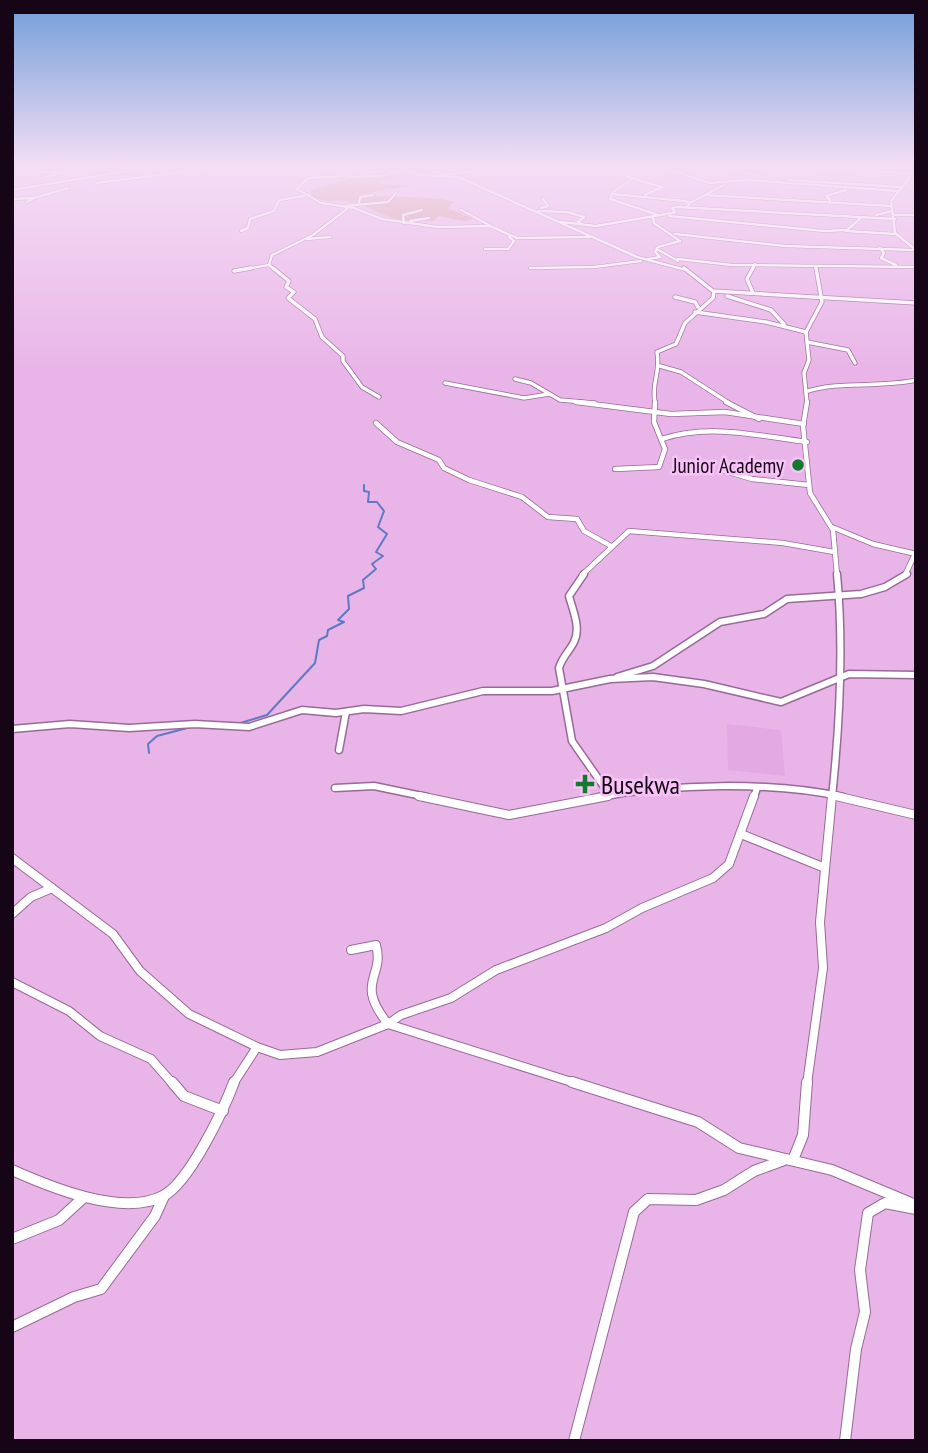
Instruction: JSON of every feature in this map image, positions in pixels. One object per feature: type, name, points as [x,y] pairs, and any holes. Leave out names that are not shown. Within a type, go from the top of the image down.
[{"type":"street","points":[[269,265],[272,255],[314,234]]},
{"type":"street","points":[[485,249],[508,250],[514,241],[503,234]]},
{"type":"street","points":[[583,234],[642,259],[682,267]]},
{"type":"street","points":[[674,234],[785,246],[915,250]]},
{"type":"street","points":[[657,249],[678,242],[680,239],[674,234]]},
{"type":"street","points":[[896,234],[915,250]]},
{"type":"street","points":[[507,236],[549,240],[590,237]]},
{"type":"street","points":[[304,240],[330,237]]},
{"type":"street","points":[[880,248],[884,253],[881,258],[901,268]]},
{"type":"street","points":[[642,259],[660,257],[655,252],[657,249]]},
{"type":"street","points":[[657,249],[678,259],[731,265],[916,267]]},
{"type":"street","points":[[678,259],[682,267],[714,292],[761,306],[774,312],[784,324],[806,332]]},
{"type":"street","points":[[530,268],[650,261]]},
{"type":"street","points":[[753,293],[747,279],[755,264]]},
{"type":"street","points":[[234,271],[269,265],[289,281],[286,286],[294,292],[288,298],[314,317],[322,328],[322,337],[331,342],[343,356],[343,361],[362,387],[379,397]]},
{"type":"street","points":[[575,1441],[634,1212],[648,1199],[696,1200],[724,1190],[754,1171],[790,1159],[803,1135],[810,1052],[821,979],[820,922],[841,713],[839,595],[832,527],[812,496],[809,485],[804,424],[808,391],[804,373],[809,360],[806,332],[819,312],[821,296],[816,267]]},
{"type":"street","points":[[714,292],[916,303]]},
{"type":"street","points":[[615,469],[657,468],[665,451],[654,423],[656,410],[652,386],[659,375],[660,366],[657,352],[676,344],[682,326],[698,307],[711,300],[714,292]]},
{"type":"street","points":[[675,297],[695,302],[698,307]]},
{"type":"street","points":[[695,312],[766,321],[806,332]]},
{"type":"street","points":[[807,342],[848,349],[855,363]]},
{"type":"street","points":[[660,366],[680,371],[706,391],[761,420]]},
{"type":"street","points":[[515,379],[528,382],[560,400],[674,414],[721,412],[761,420],[804,424]]},
{"type":"street","points":[[808,391],[821,387],[888,386],[916,380]]},
{"type":"street","points":[[444,383],[526,398],[549,394]]},
{"type":"street","points":[[376,423],[397,442],[439,460],[446,469],[472,481],[522,497],[546,517],[577,519],[584,531],[611,546]]},
{"type":"street","points":[[662,439],[677,433],[700,431],[807,442]]},
{"type":"street","points":[[722,470],[752,479],[809,485]]},
{"type":"street","points":[[12,729],[51,724],[249,727],[302,710],[327,713],[411,709],[488,691],[518,693],[563,690],[610,679],[651,666],[675,654],[720,622],[764,614],[787,599],[872,592],[900,581],[906,575],[915,554],[873,544],[832,527]]},
{"type":"street","points":[[610,794],[572,741],[563,690],[560,663],[574,642],[577,624],[569,596],[580,577],[611,546],[620,543],[629,531],[699,540],[777,540],[834,552]]},
{"type":"street","points":[[610,679],[661,677],[781,702],[853,674],[916,675]]},
{"type":"street","points":[[339,750],[346,712]]},
{"type":"street","points":[[335,788],[374,786],[509,815],[610,794],[691,787],[833,794],[916,815]]},
{"type":"street","points":[[12,858],[113,934],[140,971],[189,1014],[257,1047],[280,1055],[317,1052],[388,1024],[401,1015],[452,998],[496,970],[606,928],[642,908],[713,878],[729,864],[757,789]]},
{"type":"street","points":[[741,834],[825,868]]},
{"type":"street","points":[[12,914],[31,898],[52,888]]},
{"type":"street","points":[[351,950],[367,944],[376,946],[379,956],[371,990],[378,1013],[388,1024],[698,1122],[739,1148],[843,1174],[916,1207]]},
{"type":"street","points":[[12,982],[27,992],[69,1011],[100,1036],[151,1059],[184,1096],[223,1111]]},
{"type":"street","points":[[12,1327],[74,1297],[101,1289],[155,1216],[163,1196],[179,1181],[223,1111],[234,1083],[257,1047]]},
{"type":"street","points":[[12,1170],[69,1195],[83,1198],[141,1202],[163,1196]]},
{"type":"street","points":[[12,1239],[59,1220],[83,1198]]},
{"type":"street","points":[[845,1441],[857,1338],[865,1312],[860,1269],[868,1213],[885,1203],[916,1207]]},
{"type":"shaded area","points":[[727,724],[781,730],[785,776],[728,770]]},
{"type":"waterway","points":[[237,724],[267,715],[315,663],[319,640],[327,636],[328,630],[344,622],[338,620],[349,609],[348,596],[364,588],[363,580],[376,569],[372,564],[383,556],[376,552],[387,534],[378,527],[384,511],[377,502],[368,502],[369,492],[364,491],[364,485]]},
{"type":"waterway","points":[[149,753],[148,744],[157,736],[191,727]]},
{"type":"place","name":"Junior Academy","points":[[798,465]]},
{"type":"place","name":"Busekwa","points":[[585,784]]}]
